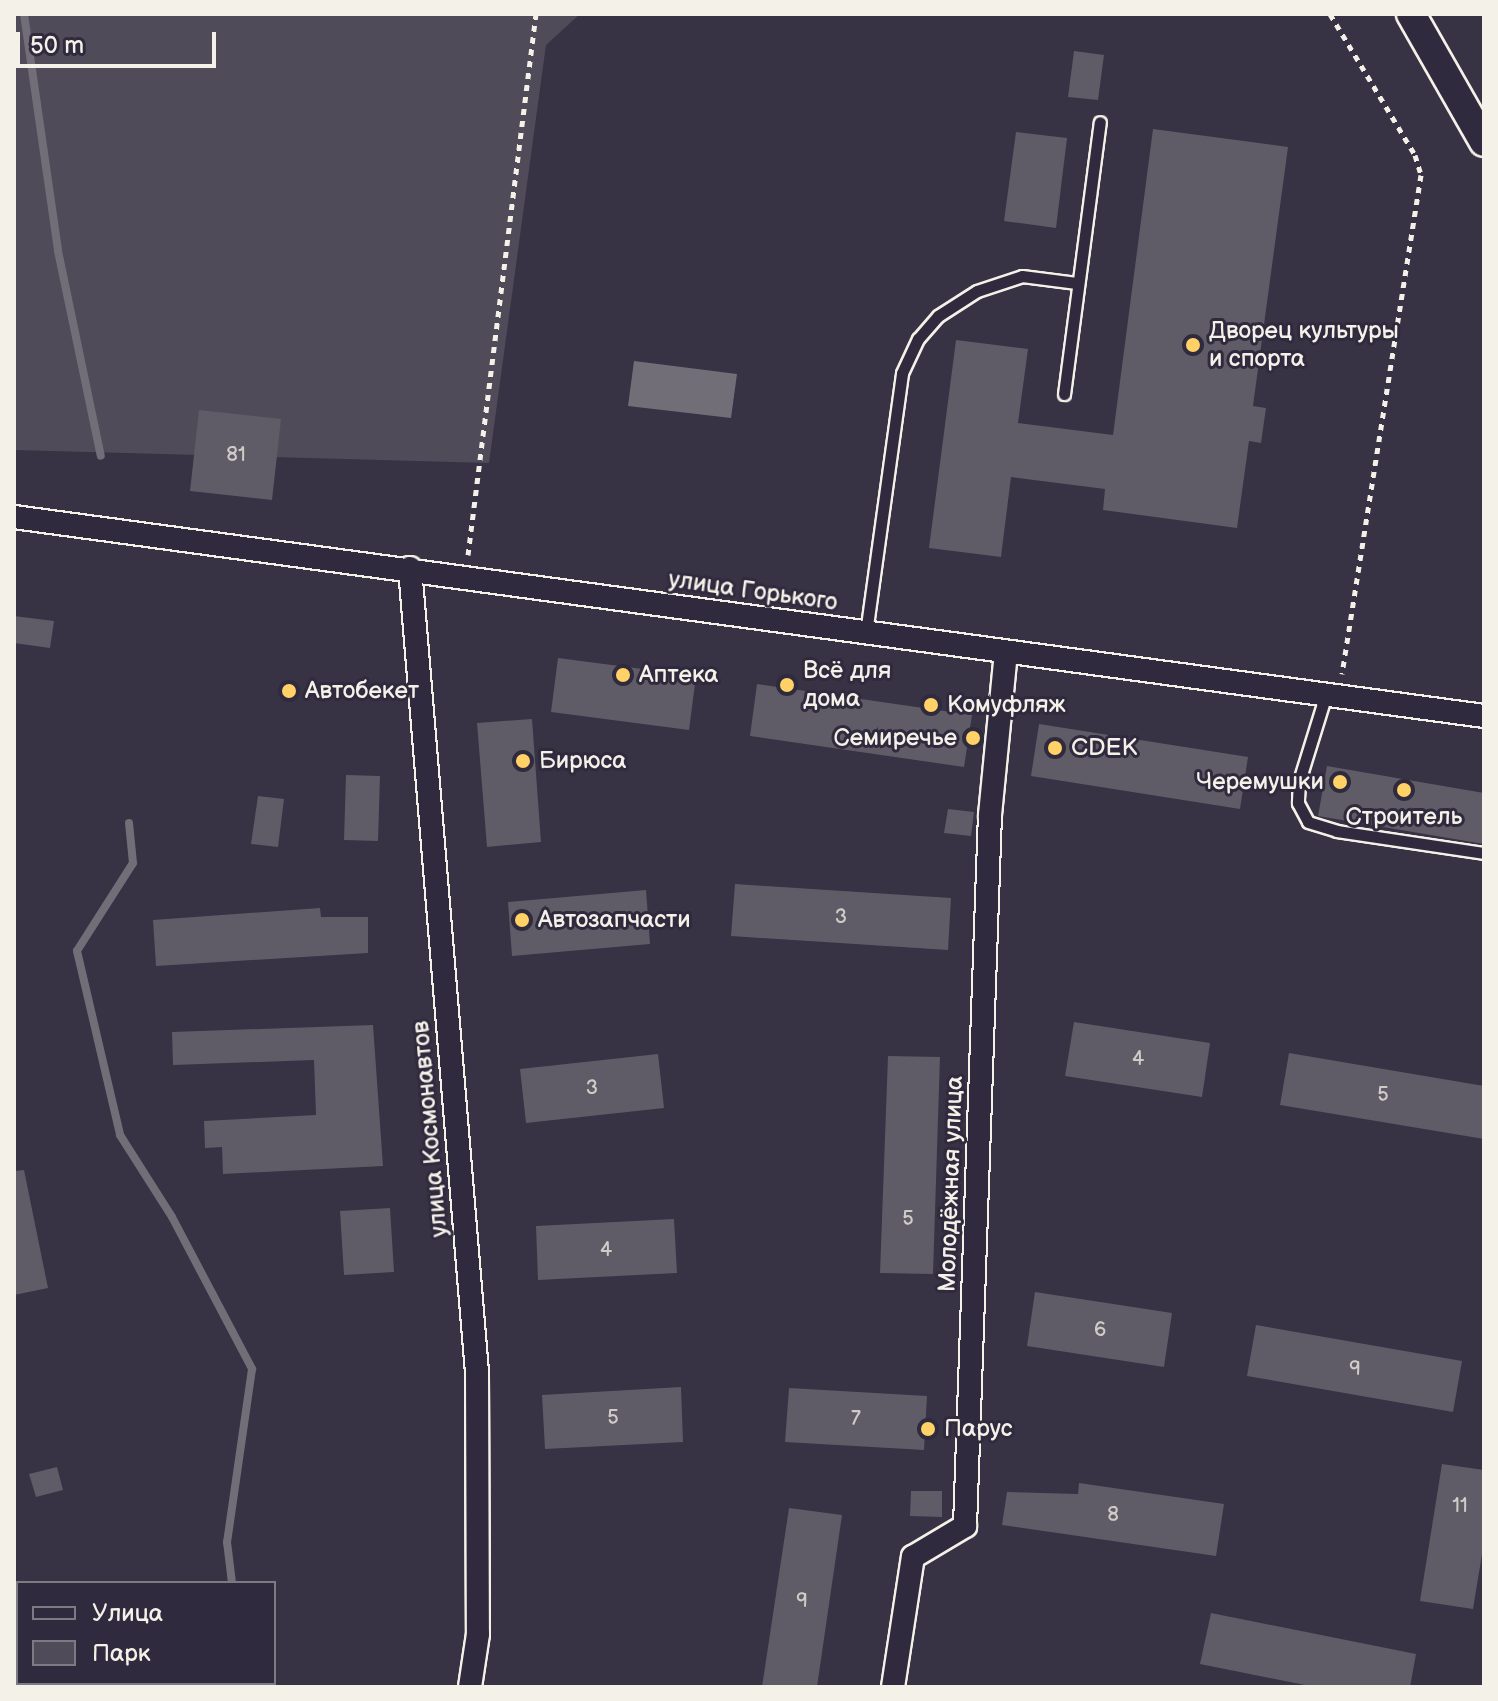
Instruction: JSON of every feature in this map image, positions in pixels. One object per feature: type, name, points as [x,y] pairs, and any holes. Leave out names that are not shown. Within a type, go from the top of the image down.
[{"type":"street","points":[[1411,14],[1484,142]]},
{"type":"street","name":"улица Горького","points":[[14,517],[410,568],[1006,653],[1484,716]]},
{"type":"street","name":"улица Космонавтов","points":[[410,568],[477,1373],[478,1634],[470,1687]]},
{"type":"street","name":"Молодёжная улица","points":[[893,1687],[913,1557],[965,1526],[990,815],[1006,653]]},
{"type":"lane","points":[[1064,394],[1100,122]]},
{"type":"lane","points":[[866,633],[902,373],[918,339],[938,316],[977,291],[1022,276],[1077,283]]},
{"type":"lane","points":[[1332,694],[1299,781],[1298,803],[1308,822],[1337,831],[1484,853]]},
{"type":"path","points":[[465,576],[536,14]]},
{"type":"path","points":[[1330,14],[1415,155],[1421,175],[1332,694]]},
{"type":"green space","points":[[14,14],[580,14],[546,45],[489,463],[14,450]]},
{"type":"shaded area","points":[[634,361],[737,374],[731,418],[628,406]]},
{"type":"building","points":[[1074,51],[1104,55],[1098,100],[1068,97]]},
{"type":"building","name":"Дворец культуры и спорта","points":[[1153,129],[1288,147],[1253,406],[1266,408],[1261,443],[1249,441],[1237,528],[1103,510],[1105,489],[1011,477],[1001,557],[929,548],[956,340],[1028,349],[1018,423],[1113,435]]},
{"type":"building","points":[[1016,132],[1067,138],[1056,228],[1004,221]]},
{"type":"building","points":[[199,410],[281,419],[272,500],[190,491]]},
{"type":"building","points":[[14,616],[54,621],[50,648],[14,643]]},
{"type":"building","points":[[558,658],[696,676],[689,730],[551,712]]},
{"type":"building","points":[[757,684],[972,715],[964,767],[750,736]]},
{"type":"building","points":[[532,719],[541,842],[487,847],[477,723]]},
{"type":"building","points":[[1039,724],[1248,757],[1240,809],[1031,776]]},
{"type":"building","points":[[1327,766],[1484,793],[1484,844],[1318,816]]},
{"type":"building","points":[[346,775],[380,776],[378,841],[344,840]]},
{"type":"building","points":[[258,796],[284,799],[278,847],[251,844]]},
{"type":"building","points":[[948,809],[974,812],[971,836],[944,833]]},
{"type":"building","points":[[735,884],[951,898],[948,950],[731,936]]},
{"type":"building","points":[[646,890],[650,944],[512,956],[508,902]]},
{"type":"building","points":[[320,908],[321,917],[368,917],[368,953],[156,966],[153,920]]},
{"type":"building","points":[[1074,1022],[1210,1043],[1202,1097],[1065,1076]]},
{"type":"building","points":[[373,1025],[383,1166],[223,1174],[222,1147],[205,1148],[204,1121],[316,1115],[314,1060],[173,1065],[172,1032]]},
{"type":"building","points":[[1289,1053],[1484,1086],[1484,1139],[1280,1105]]},
{"type":"building","points":[[658,1054],[664,1108],[526,1123],[520,1069]]},
{"type":"building","points":[[888,1056],[940,1057],[933,1274],[880,1273]]},
{"type":"building","points":[[24,1170],[48,1288],[14,1295],[14,1171]]},
{"type":"building","points":[[390,1208],[394,1272],[344,1275],[340,1211]]},
{"type":"building","points":[[674,1219],[677,1273],[538,1280],[536,1226]]},
{"type":"building","points":[[1035,1292],[1172,1313],[1164,1367],[1027,1346]]},
{"type":"building","points":[[1256,1325],[1462,1361],[1453,1412],[1247,1376]]},
{"type":"building","points":[[681,1387],[683,1442],[545,1449],[542,1395]]},
{"type":"building","points":[[789,1388],[927,1396],[924,1450],[785,1442]]},
{"type":"building","points":[[1442,1464],[1484,1470],[1484,1542],[1473,1609],[1420,1601]]},
{"type":"building","points":[[57,1467],[63,1490],[36,1497],[29,1474]]},
{"type":"building","points":[[1079,1483],[1224,1504],[1216,1556],[1002,1525],[1007,1492],[1078,1494]]},
{"type":"building","points":[[911,1491],[942,1491],[942,1517],[910,1516]]},
{"type":"building","points":[[789,1508],[842,1515],[817,1687],[762,1687]]},
{"type":"building","points":[[1211,1613],[1416,1654],[1410,1687],[1315,1687],[1200,1664]]},
{"type":"waterway","points":[[24,14],[58,251],[101,456]]},
{"type":"waterway","points":[[129,823],[133,863],[77,951],[120,1135],[172,1217],[252,1369],[227,1542],[232,1581]]},
{"type":"place","name":"Дворец культуры и спорта","points":[[1193,345]]},
{"type":"place","name":"Аптека","points":[[623,675]]},
{"type":"place","name":"Всё для дома","points":[[787,685]]},
{"type":"place","name":"Автобекет","points":[[289,691]]},
{"type":"place","name":"Комуфляж","points":[[931,705]]},
{"type":"place","name":"Семиречье","points":[[973,738]]},
{"type":"place","name":"CDEK","points":[[1055,748]]},
{"type":"place","name":"Бирюса","points":[[523,761]]},
{"type":"place","name":"Черемушки","points":[[1340,782]]},
{"type":"place","name":"Строитель","points":[[1404,790]]},
{"type":"place","name":"Автозапчасти","points":[[522,920]]},
{"type":"place","name":"Парус","points":[[928,1429]]}]
